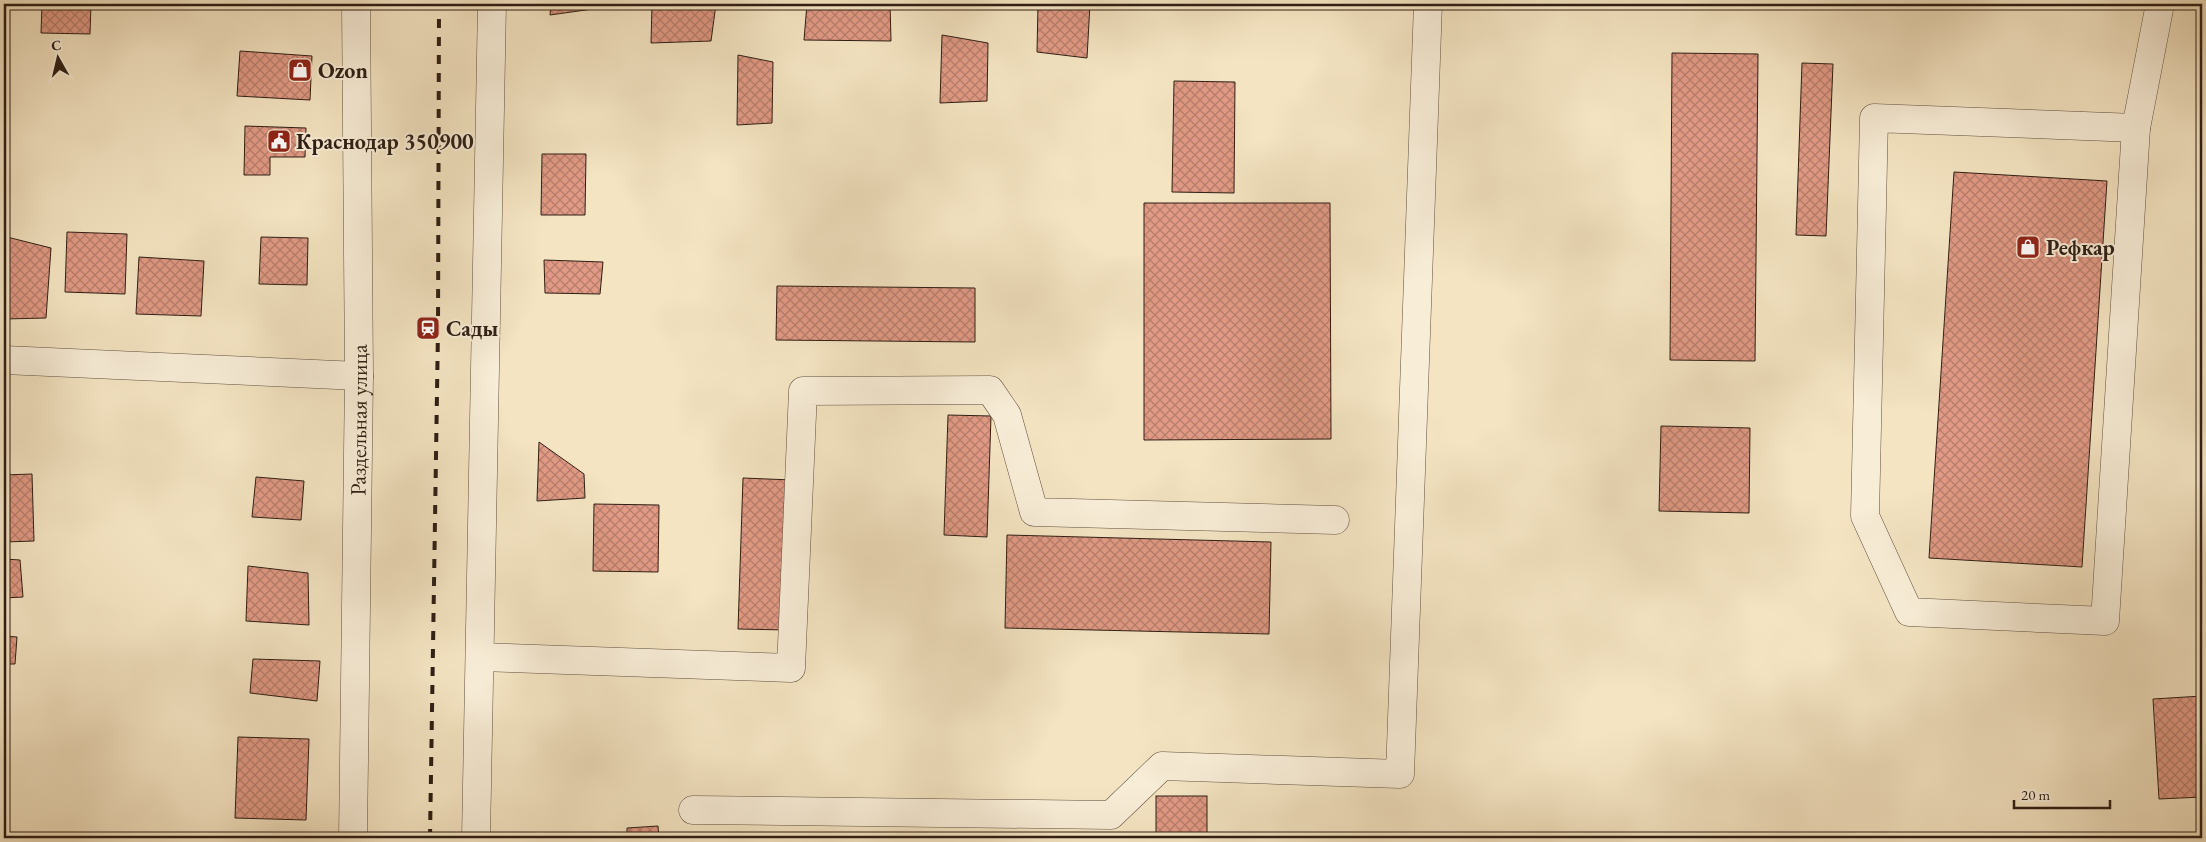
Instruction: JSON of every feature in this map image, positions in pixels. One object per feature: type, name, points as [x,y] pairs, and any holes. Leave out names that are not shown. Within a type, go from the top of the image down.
[{"type":"street","name":"Раздельная улица","points":[[353,838],[359,376],[356,4]]},
{"type":"street","points":[[476,838],[492,4]]},
{"type":"street","points":[[693,810],[1111,815],[1162,766],[1400,774],[1428,4]]},
{"type":"street","points":[[2136,128],[1874,118],[1864,516],[1909,612],[2105,622],[2136,128],[2160,4]]},
{"type":"street","points":[[4,360],[359,376]]},
{"type":"street","points":[[480,657],[791,668],[802,391],[990,390],[1007,414],[1034,512],[1335,520]]},
{"type":"building","points":[[42,4],[91,4],[90,34],[41,33]]},
{"type":"building","points":[[551,4],[600,4],[600,8],[550,15]]},
{"type":"building","points":[[652,4],[716,4],[711,41],[651,43]]},
{"type":"building","points":[[807,4],[890,4],[891,41],[804,40]]},
{"type":"building","points":[[1038,4],[1090,4],[1087,58],[1037,52]]},
{"type":"building","points":[[1722,4],[1783,4],[1783,8],[1722,7]]},
{"type":"building","points":[[942,35],[988,43],[987,101],[940,103]]},
{"type":"building","points":[[240,51],[312,56],[310,100],[237,96]]},
{"type":"building","points":[[1672,53],[1758,54],[1755,361],[1670,360]]},
{"type":"building","points":[[738,55],[773,62],[772,123],[737,125]]},
{"type":"building","points":[[1802,63],[1833,64],[1826,236],[1796,235]]},
{"type":"building","points":[[1174,81],[1235,82],[1234,193],[1172,192]]},
{"type":"building","points":[[245,126],[306,128],[305,157],[270,157],[270,175],[244,175]]},
{"type":"building","points":[[542,154],[586,154],[585,215],[541,215]]},
{"type":"building","points":[[1954,172],[2107,181],[2082,567],[1929,558]]},
{"type":"building","points":[[1144,203],[1330,203],[1331,439],[1144,440]]},
{"type":"building","points":[[67,232],[127,234],[125,294],[65,292]]},
{"type":"building","points":[[7,237],[51,248],[46,318],[4,319],[4,275]]},
{"type":"building","points":[[261,237],[308,238],[307,285],[259,284]]},
{"type":"building","points":[[139,257],[204,261],[201,316],[136,314]]},
{"type":"building","points":[[544,260],[603,262],[600,294],[545,293]]},
{"type":"building","points":[[777,286],[975,288],[975,342],[776,340]]},
{"type":"building","points":[[948,415],[991,416],[987,537],[944,535]]},
{"type":"building","points":[[1661,426],[1750,428],[1749,513],[1659,511]]},
{"type":"building","points":[[539,442],[584,474],[585,498],[537,501]]},
{"type":"building","points":[[32,474],[34,541],[4,542],[4,475]]},
{"type":"building","points":[[256,477],[304,481],[301,520],[252,517]]},
{"type":"building","points":[[743,478],[792,480],[787,630],[738,629]]},
{"type":"building","points":[[594,504],[659,505],[658,572],[593,571]]},
{"type":"building","points":[[1007,535],[1271,542],[1269,634],[1005,628]]},
{"type":"building","points":[[4,559],[20,560],[23,597],[4,598]]},
{"type":"building","points":[[248,566],[308,573],[309,625],[246,621]]},
{"type":"building","points":[[4,636],[17,637],[15,664],[4,664]]},
{"type":"building","points":[[253,659],[320,661],[317,701],[250,693]]},
{"type":"building","points":[[2202,696],[2202,797],[2159,799],[2153,699]]},
{"type":"building","points":[[238,737],[309,739],[306,820],[235,818]]},
{"type":"building","points":[[1156,796],[1207,796],[1207,837],[1156,837]]},
{"type":"building","points":[[658,826],[659,838],[627,838],[627,828]]},
{"type":"railway","points":[[430,838],[438,329],[439,4]]},
{"type":"place","name":"Ozon","points":[[300,70]]},
{"type":"place","name":"Краснодар 350900","points":[[279,141]]},
{"type":"place","name":"Рефкар","points":[[2028,247]]},
{"type":"place","name":"Сады","points":[[428,328]]}]
